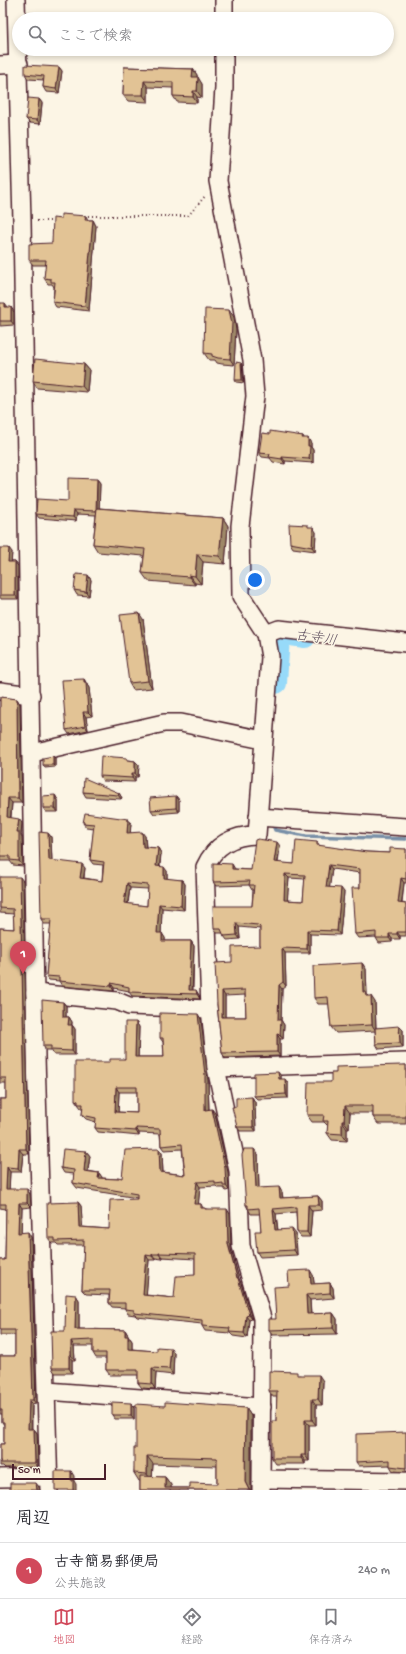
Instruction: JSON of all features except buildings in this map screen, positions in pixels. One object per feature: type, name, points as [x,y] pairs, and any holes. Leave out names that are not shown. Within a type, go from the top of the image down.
[{"type":"street","points":[[16,0],[16,12]]},
{"type":"street","points":[[224,0],[224,12]]},
{"type":"street","points":[[0,1478],[49,1483],[36,1057],[32,753],[18,56]]},
{"type":"street","points":[[224,56],[224,88],[218,181],[252,360],[255,396],[240,526],[241,596],[266,634],[270,657],[256,835],[244,835],[227,840],[209,856],[205,867],[210,1009],[216,1068],[238,1171],[241,1246],[262,1318],[261,1485],[406,1481]]},
{"type":"street","points":[[0,65],[18,64]]},
{"type":"street","points":[[266,634],[279,629],[406,643]]},
{"type":"street","points":[[0,690],[30,695]]},
{"type":"street","points":[[32,753],[164,723],[181,723],[263,740]]},
{"type":"street","points":[[258,817],[406,827]]},
{"type":"street","points":[[35,993],[117,1001],[129,1006],[210,1009]]},
{"type":"street","points":[[216,1068],[406,1062]]},
{"type":"street","points":[[47,1390],[262,1407]]},
{"type":"path","points":[[82,216],[188,216],[218,181]]},
{"type":"path","points":[[22,221],[58,221]]},
{"type":"waterway","name":"古寺川","points":[[276,683],[279,637],[284,634],[305,637]]},
{"type":"waterway","points":[[272,823],[275,830],[306,836],[406,839]]},
{"type":"place","name":"古寺簡易郵便局","points":[[23,974]]}]
